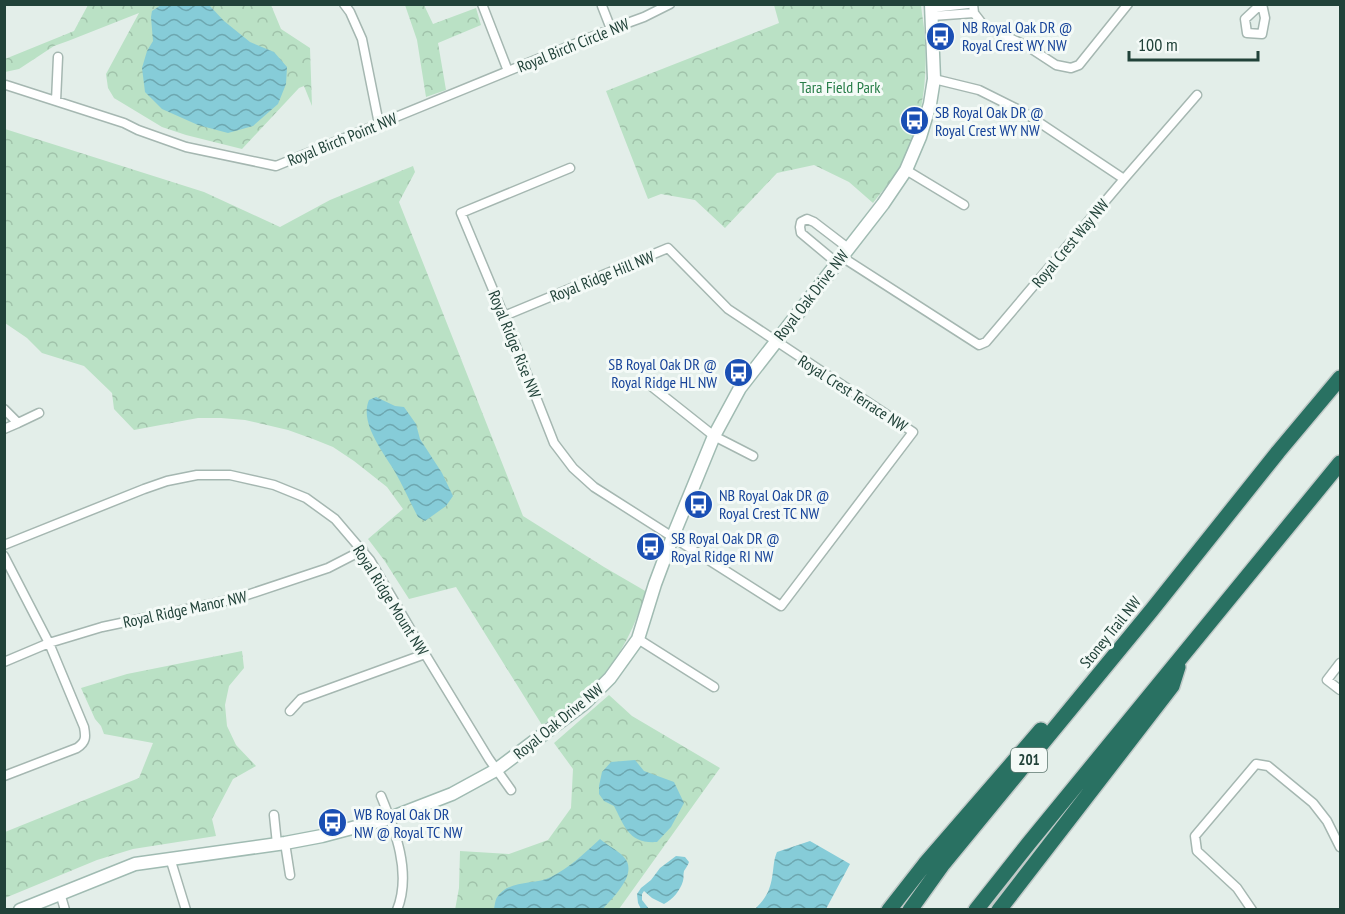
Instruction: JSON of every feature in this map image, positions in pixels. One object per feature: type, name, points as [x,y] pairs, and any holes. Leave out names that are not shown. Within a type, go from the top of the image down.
[{"type":"highway","name":"Stoney Trail NW","points":[[910,909],[1237,503],[1341,378]]},
{"type":"highway","points":[[976,909],[1341,463]]},
{"type":"highway","points":[[889,909],[1018,756],[1131,628],[1151,611]]},
{"type":"highway","points":[[999,909],[1172,686],[1181,658]]},
{"type":"street","points":[[344,4],[362,39],[380,124]]},
{"type":"street","name":"Royal Birch Circle NW","points":[[482,4],[508,71],[644,17],[670,4]]},
{"type":"street","points":[[932,10],[968,4]]},
{"type":"street","points":[[932,10],[973,9],[984,26],[1027,46],[1056,65],[1071,68],[1079,65],[1128,4]]},
{"type":"street","points":[[603,6],[611,29]]},
{"type":"street","name":"Royal Oak Drive NW","points":[[20,909],[135,864],[331,834],[390,818],[452,794],[496,770],[585,703],[610,678],[638,639],[655,584],[714,435],[740,388],[883,204],[906,170],[920,137],[930,104],[934,79],[932,10]]},
{"type":"street","points":[[56,101],[58,57]]},
{"type":"street","name":"Royal Birch Point NW","points":[[6,85],[124,123],[186,147],[276,166],[508,71]]},
{"type":"street","points":[[934,79],[979,90],[1025,113],[1124,179],[1197,95]]},
{"type":"street","name":"Royal Ridge Rise NW","points":[[570,168],[461,213],[554,443],[573,468],[594,487],[673,536]]},
{"type":"street","points":[[906,170],[964,205]]},
{"type":"street","name":"Royal Crest Way NW","points":[[842,256],[979,345],[986,342],[1124,179]]},
{"type":"street","points":[[807,219],[814,222],[842,256],[801,233],[801,222],[807,219]]},
{"type":"street","name":"Royal Ridge Hill NW","points":[[504,316],[668,248],[728,309],[775,342]]},
{"type":"street","name":"Royal Crest Terrace NW","points":[[673,536],[781,606],[913,432],[775,342]]},
{"type":"street","points":[[646,382],[714,435],[753,456]]},
{"type":"street","points":[[4,409],[18,423]]},
{"type":"street","points":[[4,429],[39,413]]},
{"type":"street","name":"Royal Ridge Mount NW","points":[[4,545],[144,489],[167,481],[197,476],[230,475],[274,485],[306,498],[335,519],[363,550],[496,770],[511,790]]},
{"type":"street","name":"Royal Ridge Manor NW","points":[[4,662],[49,643],[102,627],[235,599],[328,568],[363,550]]},
{"type":"street","points":[[4,556],[49,643],[84,728],[85,740],[77,748],[4,776]]},
{"type":"street","points":[[638,639],[714,687]]},
{"type":"street","points":[[290,711],[301,699],[425,654]]},
{"type":"street","points":[[1341,663],[1328,680],[1341,690]]},
{"type":"street","points":[[1252,909],[1237,888],[1197,851],[1196,836],[1256,764],[1268,766],[1313,803],[1327,821],[1341,847]]},
{"type":"street","points":[[381,796],[399,848],[402,867],[402,888],[397,909]]},
{"type":"street","points":[[274,815],[290,875]]},
{"type":"street","points":[[170,858],[186,909]]},
{"type":"street","points":[[60,893],[65,909]]},
{"type":"green space","points":[[88,5],[271,5],[281,29],[310,48],[312,106],[304,86],[299,88],[242,149],[162,127],[114,98],[108,88],[106,74],[139,13],[54,46],[19,69],[5,72],[5,59],[74,31]]},
{"type":"green space","points":[[405,5],[424,5],[433,24],[476,8],[481,25],[438,43],[446,90],[426,97],[417,40]]},
{"type":"green space","name":"Tara Field Park","points":[[774,5],[921,5],[926,58],[921,110],[911,143],[896,174],[873,203],[849,182],[814,165],[777,173],[725,228],[695,200],[661,194],[648,199],[606,91],[779,23]]},
{"type":"green space","points":[[5,129],[204,192],[280,227],[330,200],[413,166],[415,172],[399,202],[523,516],[647,592],[626,641],[615,660],[597,682],[577,701],[542,725],[456,587],[409,599],[368,539],[403,509],[387,487],[354,461],[333,447],[313,439],[288,430],[245,420],[198,418],[134,430],[114,409],[112,393],[84,366],[42,353],[27,338],[5,323]]},
{"type":"green space","points":[[242,651],[244,668],[229,686],[225,705],[227,726],[236,745],[256,766],[233,779],[212,819],[216,836],[133,849],[97,860],[5,898],[5,832],[139,778],[153,743],[104,734],[81,688],[127,674]]},
{"type":"green space","points":[[609,695],[632,716],[720,768],[619,909],[455,910],[459,888],[460,851],[509,854],[548,840],[571,808],[573,769],[554,743]]},
{"type":"water","points":[[161,5],[209,5],[224,21],[250,42],[274,52],[287,67],[286,84],[278,104],[253,126],[228,133],[198,125],[162,109],[145,92],[142,68],[153,41],[152,11]]},
{"type":"water","points":[[376,397],[395,406],[404,407],[416,424],[420,439],[442,473],[453,496],[446,506],[425,521],[418,517],[370,428],[367,409],[369,400]]},
{"type":"water","points":[[635,760],[644,771],[674,782],[684,803],[671,827],[657,842],[640,840],[629,833],[614,806],[604,801],[599,794],[602,772],[611,762]]},
{"type":"water","points":[[600,839],[623,856],[628,870],[623,884],[603,909],[494,909],[496,899],[509,887],[551,877],[583,855]]},
{"type":"water","points":[[810,841],[850,864],[826,909],[755,909],[763,901],[770,888],[777,852]]},
{"type":"water","points":[[676,856],[685,857],[689,862],[678,891],[664,904],[644,891],[642,900],[649,909],[641,909],[637,894],[660,868]]},
{"type":"place","name":"NB Royal Oak DR @ Royal Crest WY NW","points":[[941,36]]},
{"type":"place","name":"SB Royal Oak DR @ Royal Crest WY NW","points":[[914,121]]},
{"type":"place","name":"SB Royal Oak DR @ Royal Ridge HL NW","points":[[738,373]]},
{"type":"place","name":"NB Royal Oak DR @ Royal Crest TC NW","points":[[698,504]]},
{"type":"place","name":"SB Royal Oak DR @ Royal Ridge RI NW","points":[[650,547]]},
{"type":"place","name":"WB Royal Oak DR NW @ Royal TC NW","points":[[333,823]]}]
